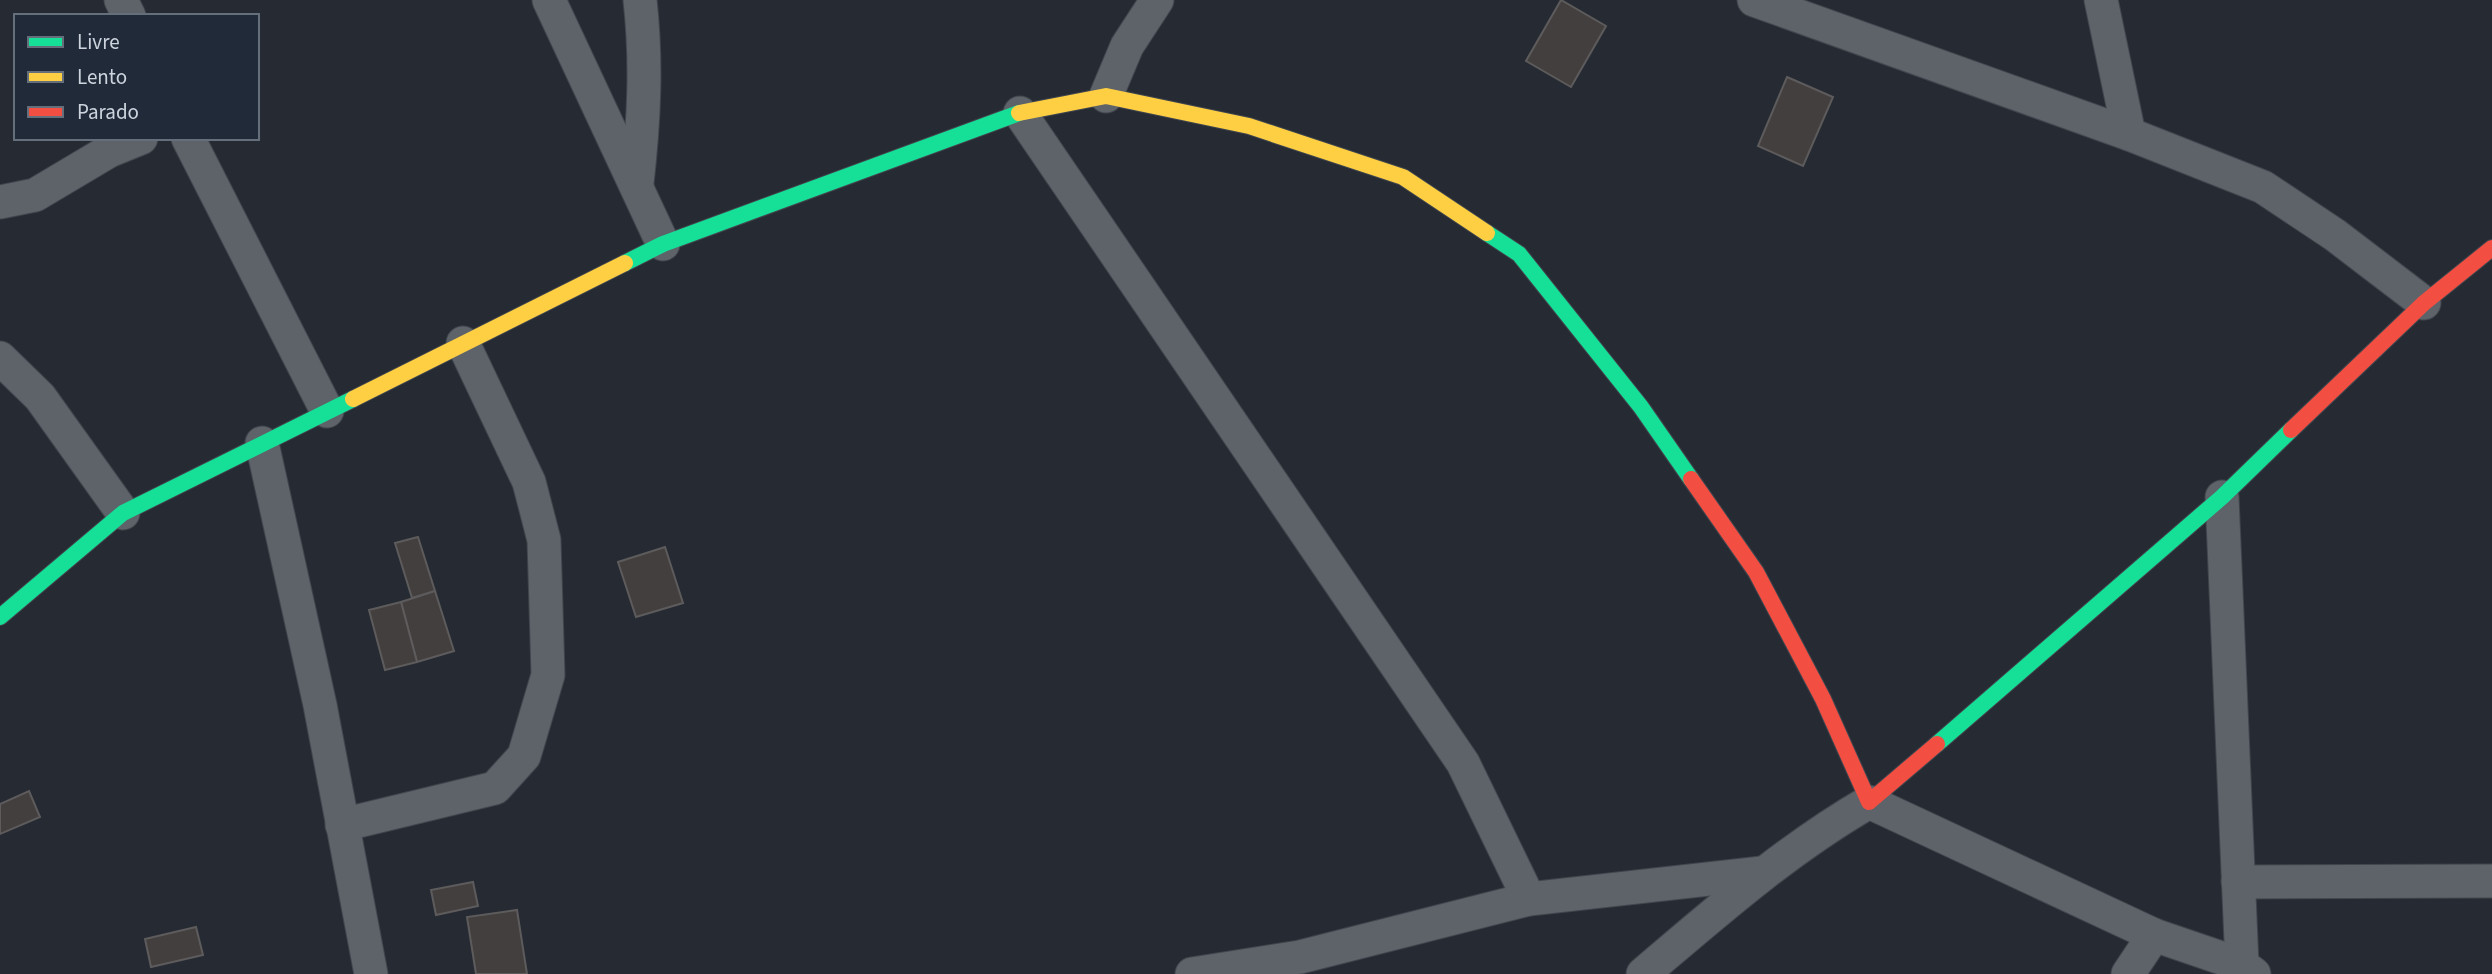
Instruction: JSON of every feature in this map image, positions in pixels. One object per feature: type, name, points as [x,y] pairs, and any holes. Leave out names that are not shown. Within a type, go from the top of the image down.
[{"type":"street","points":[[549,0],[637,183],[663,244]]},
{"type":"street","points":[[637,183],[645,110],[645,49],[640,0]]},
{"type":"street","points":[[1107,96],[1127,46],[1157,0]]},
{"type":"street","points":[[1754,0],[2129,134],[2263,187],[2335,234],[2424,303]]},
{"type":"street","points":[[2101,0],[2129,134]]},
{"type":"street","points":[[0,617],[122,513],[663,244],[1020,113],[1107,96],[1250,126],[1403,177],[1519,254],[1641,407],[1756,572],[1822,699],[1869,802],[2154,935],[2248,970],[2238,882],[2222,497]]},
{"type":"street","points":[[1020,113],[1463,763],[1529,900]]},
{"type":"street","points":[[0,202],[35,195],[109,151],[136,140]]},
{"type":"street","points":[[189,140],[327,411]]},
{"type":"street","points":[[1643,974],[1762,873],[1822,829],[1869,802],[2222,497],[2424,303],[2492,248]]},
{"type":"street","points":[[342,825],[495,788],[524,755],[548,675],[544,540],[529,482],[463,343]]},
{"type":"street","points":[[0,358],[40,397],[122,513]]},
{"type":"street","points":[[262,443],[320,705],[371,974]]},
{"type":"street","points":[[1192,974],[1300,957],[1529,900],[1762,873]]},
{"type":"street","points":[[2238,882],[2492,881]]},
{"type":"street","points":[[2128,974],[2154,935]]},
{"type":"building","points":[[1561,0],[1606,26],[1571,87],[1526,61]]},
{"type":"building","points":[[1787,77],[1833,97],[1803,166],[1758,146]]},
{"type":"building","points":[[418,537],[435,591],[412,598],[395,543]]},
{"type":"building","points":[[665,547],[683,603],[636,617],[618,562]]},
{"type":"building","points":[[435,591],[454,651],[417,662],[401,602]]},
{"type":"building","points":[[401,602],[417,662],[385,670],[369,610]]},
{"type":"building","points":[[29,791],[40,817],[0,834],[0,804]]},
{"type":"building","points":[[473,882],[478,906],[436,915],[431,890]]},
{"type":"building","points":[[517,910],[527,974],[476,974],[467,917]]},
{"type":"building","points":[[196,927],[203,955],[151,967],[145,939]]},
{"type":"traffic: fast","points":[[625,263],[663,244],[1019,113]]},
{"type":"traffic: fast","points":[[1487,233],[1519,254],[1641,407],[1691,479]]},
{"type":"traffic: fast","points":[[0,617],[123,513],[353,399]]},
{"type":"traffic: fast","points":[[1937,744],[2222,497],[2291,430]]},
{"type":"traffic: slow","points":[[1019,113],[1106,96],[1249,126],[1403,177],[1487,233]]},
{"type":"traffic: slow","points":[[353,399],[625,263]]},
{"type":"traffic: jam","points":[[2291,430],[2424,303],[2492,248]]},
{"type":"traffic: jam","points":[[1691,479],[1756,572],[1823,699],[1869,802],[1937,744]]}]
